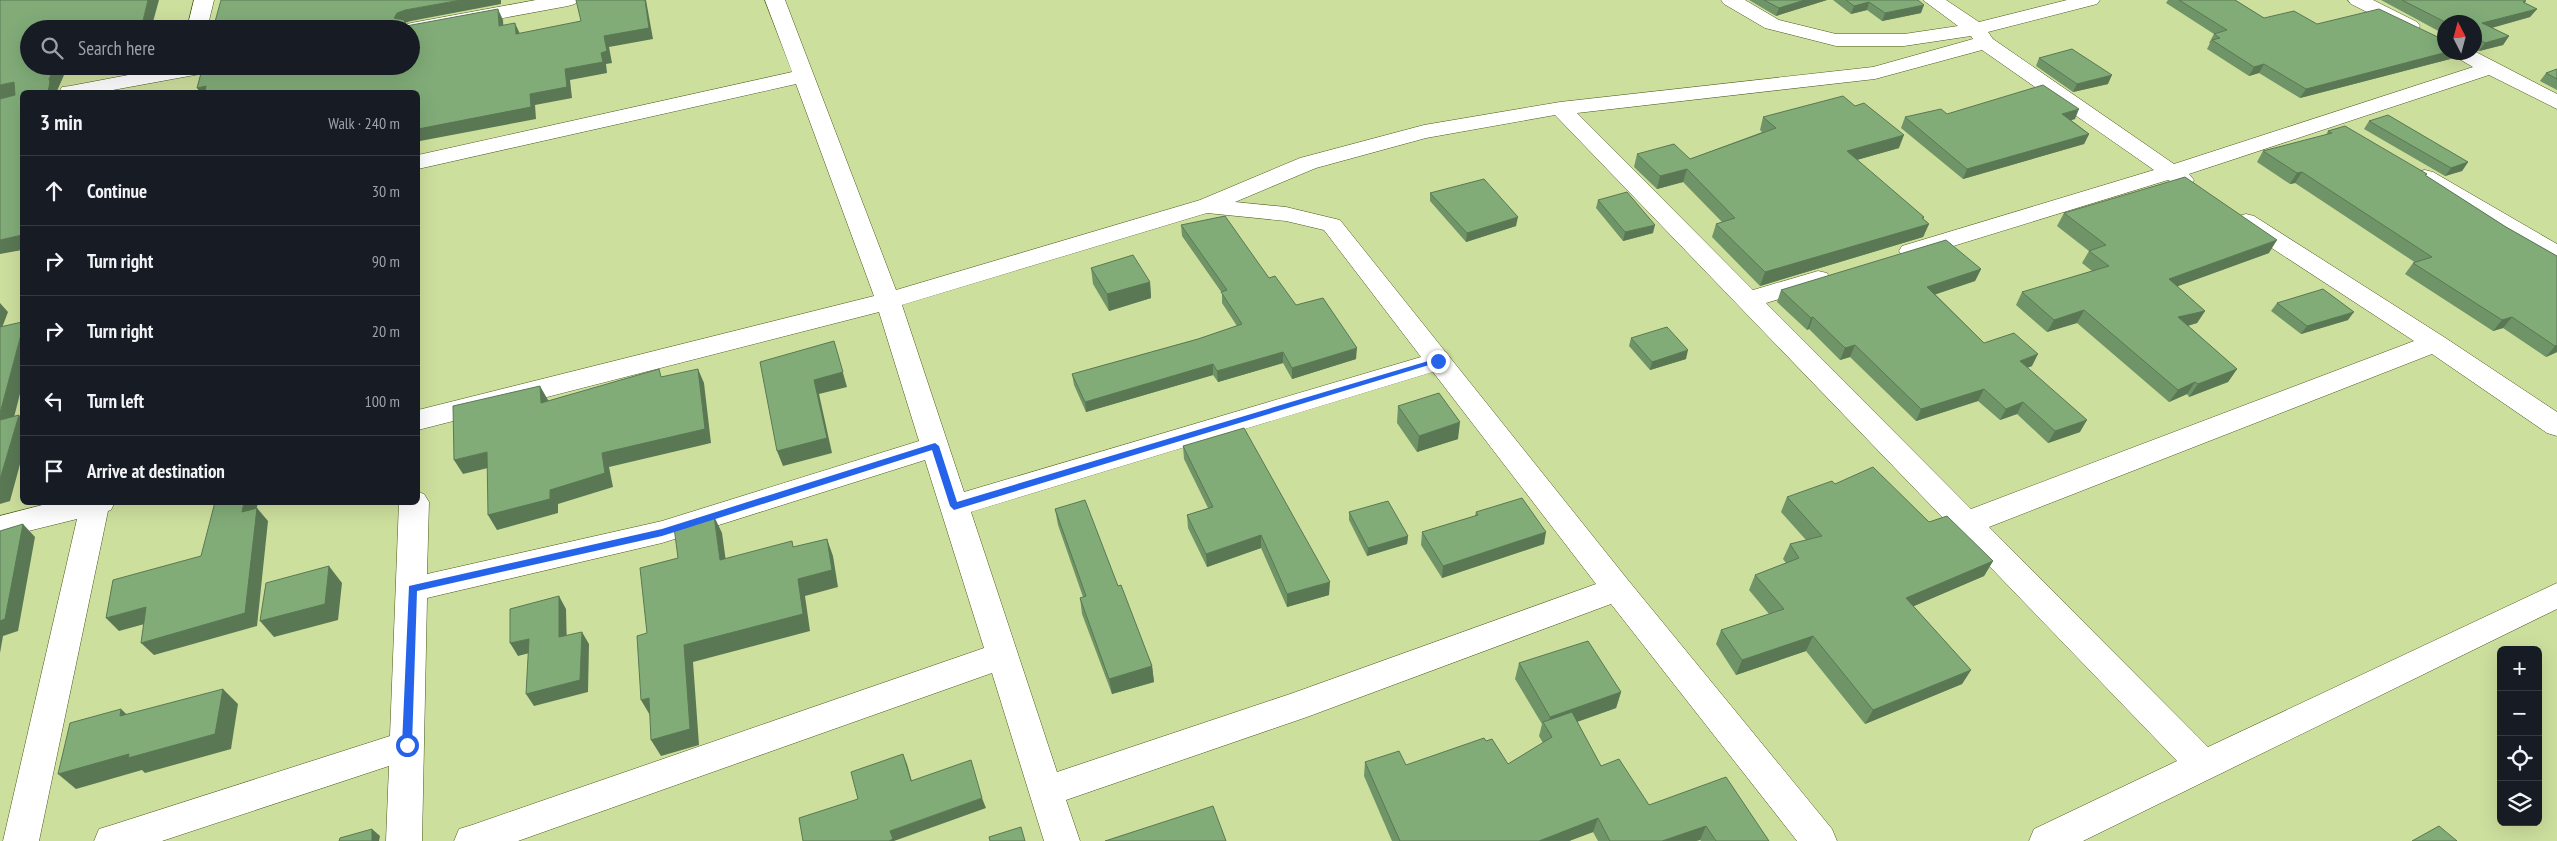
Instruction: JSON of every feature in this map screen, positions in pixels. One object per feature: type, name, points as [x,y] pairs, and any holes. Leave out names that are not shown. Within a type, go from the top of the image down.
[{"type":"street","points":[[198,20],[204,0]]},
{"type":"street","points":[[420,27],[568,0]]},
{"type":"street","points":[[775,0],[888,301],[1062,841]]},
{"type":"street","points":[[1731,0],[1772,24],[1836,40],[1904,40],[1981,36],[2090,0]]},
{"type":"street","points":[[1933,0],[2204,194]]},
{"type":"street","points":[[2358,0],[2427,35]]},
{"type":"street","points":[[420,419],[888,301],[1206,206],[1308,163],[1424,132],[1560,108],[1875,73],[1966,46],[1981,36]]},
{"type":"street","points":[[2476,60],[2557,103]]},
{"type":"street","points":[[1888,258],[2171,172],[2490,68]]},
{"type":"street","points":[[80,90],[153,75]]},
{"type":"street","points":[[182,90],[186,75]]},
{"type":"street","points":[[420,162],[802,76]]},
{"type":"street","points":[[1560,108],[2204,766]]},
{"type":"street","points":[[2330,120],[2355,135]]},
{"type":"street","points":[[2405,165],[2557,255]]},
{"type":"street","points":[[1206,206],[1286,214],[1332,225],[1617,589],[1819,841]]},
{"type":"street","points":[[2229,210],[2435,343],[2557,426]]},
{"type":"street","points":[[1747,300],[1842,272]]},
{"type":"street","points":[[1967,523],[2435,343]]},
{"type":"street","points":[[954,506],[1438,361]]},
{"type":"street","points":[[413,589],[662,532],[935,446]]},
{"type":"street","points":[[0,527],[89,505]]},
{"type":"street","points":[[21,841],[97,505]]},
{"type":"street","points":[[404,841],[413,589],[414,505]]},
{"type":"street","points":[[1046,791],[1295,707],[1617,589]]},
{"type":"street","points":[[2047,841],[2557,595]]},
{"type":"street","points":[[472,841],[1002,655]]},
{"type":"street","points":[[112,841],[407,745]]},
{"type":"building","points":[[0,0],[148,0],[143,20],[20,20],[20,75],[51,75],[48,90],[20,90],[20,235],[0,240],[0,99],[15,95],[14,82],[0,85]]},
{"type":"building","points":[[221,0],[461,0],[405,10],[397,13],[394,18],[404,20],[215,20]]},
{"type":"building","points":[[576,0],[645,0],[649,28],[604,36],[607,51],[601,53],[603,62],[565,69],[567,87],[530,94],[531,107],[420,129],[420,90],[205,90],[206,86],[197,88],[201,75],[420,75],[420,23],[498,9],[499,26],[515,23],[516,34],[581,21]]},
{"type":"building","points":[[1764,0],[1805,0],[1779,8]]},
{"type":"building","points":[[1846,0],[1918,0],[1924,5],[1885,13],[1869,2],[1854,6]]},
{"type":"building","points":[[2179,0],[2235,0],[2264,18],[2294,11],[2317,24],[2379,9],[2437,37],[2437,55],[2306,89],[2264,64],[2254,67],[2212,40],[2220,38],[2214,34],[2227,30]]},
{"type":"building","points":[[2402,0],[2524,0],[2526,1],[2523,2],[2537,9],[2482,23],[2482,15],[2437,15],[2437,18]]},
{"type":"building","points":[[2482,23],[2509,36],[2485,43],[2482,41]]},
{"type":"building","points":[[2072,49],[2112,75],[2077,84],[2039,58]]},
{"type":"building","points":[[2557,69],[2557,79],[2546,73]]},
{"type":"building","points":[[2043,85],[2079,109],[2062,114],[2089,134],[1967,169],[1905,117],[1941,109],[1947,114]]},
{"type":"building","points":[[1843,96],[1855,106],[1864,103],[1904,135],[1847,151],[1924,217],[1922,218],[1929,224],[1765,272],[1716,224],[1735,218],[1687,169],[1660,176],[1637,154],[1674,144],[1690,159],[1776,128],[1763,117]]},
{"type":"building","points":[[2388,115],[2468,162],[2451,168],[2369,121]]},
{"type":"building","points":[[2345,126],[2427,174],[2425,175],[2506,227],[2557,256],[2557,345],[2555,346],[2512,317],[2502,320],[2413,263],[2432,257],[2302,172],[2297,173],[2263,151],[2332,133],[2328,131]]},
{"type":"building","points":[[2185,177],[2277,240],[2169,279],[2205,311],[2178,317],[2237,369],[2198,384],[2195,382],[2178,390],[2084,310],[2054,320],[2022,292],[2109,266],[2089,251],[2106,245],[2064,213]]},
{"type":"building","points":[[1484,179],[1518,217],[1467,233],[1430,193]]},
{"type":"building","points":[[1627,192],[1655,225],[1625,232],[1598,200]]},
{"type":"building","points":[[1225,216],[1269,278],[1275,276],[1296,305],[1323,298],[1357,348],[1292,368],[1283,352],[1217,371],[1213,364],[1085,402],[1072,374],[1198,339],[1242,324],[1221,292],[1227,290],[1181,225]]},
{"type":"building","points":[[1946,240],[1981,269],[1927,287],[1984,343],[2014,333],[2038,354],[2020,361],[2087,420],[2055,431],[2023,402],[2006,409],[1984,389],[1921,409],[1855,345],[1845,348],[1781,290]]},
{"type":"building","points":[[1133,255],[1150,282],[1107,294],[1091,268]]},
{"type":"building","points":[[2323,289],[2354,312],[2307,326],[2277,303]]},
{"type":"building","points":[[20,322],[20,338],[0,413],[0,327]]},
{"type":"building","points":[[1667,327],[1688,350],[1652,362],[1631,338]]},
{"type":"building","points":[[834,341],[843,372],[814,380],[827,438],[777,451],[760,362]]},
{"type":"building","points":[[659,369],[661,377],[698,369],[705,429],[602,453],[605,473],[550,490],[550,499],[488,515],[487,452],[454,460],[453,406],[540,386],[541,403]]},
{"type":"building","points":[[1439,393],[1460,422],[1419,436],[1398,406]]},
{"type":"building","points":[[19,415],[0,479],[0,420]]},
{"type":"building","points":[[1244,428],[1330,582],[1287,594],[1261,535],[1206,554],[1187,515],[1213,507],[1183,446]]},
{"type":"building","points":[[1873,467],[1929,522],[1947,516],[1993,561],[1906,598],[1971,670],[1873,710],[1813,636],[1742,660],[1721,630],[1784,609],[1755,575],[1799,558],[1790,544],[1822,536],[1787,497],[1832,481],[1835,484]]},
{"type":"building","points":[[1522,498],[1546,532],[1443,566],[1422,532],[1478,515],[1476,512]]},
{"type":"building","points":[[1085,500],[1118,586],[1121,585],[1152,666],[1109,679],[1080,598],[1086,596],[1055,509]]},
{"type":"building","points":[[1388,501],[1408,536],[1368,548],[1349,512]]},
{"type":"building","points":[[214,505],[243,505],[242,512],[257,508],[245,613],[141,643],[146,607],[106,618],[113,580],[201,556]]},
{"type":"building","points":[[714,516],[720,560],[792,541],[793,547],[827,539],[832,570],[798,579],[803,614],[684,645],[690,729],[651,740],[649,698],[641,700],[637,636],[647,633],[640,568],[678,558],[674,527]]},
{"type":"building","points":[[23,524],[5,619],[0,621],[0,531]]},
{"type":"building","points":[[329,566],[325,604],[260,621],[266,583]]},
{"type":"building","points":[[559,596],[559,637],[582,632],[580,680],[526,694],[529,639],[510,643],[510,609]]},
{"type":"building","points":[[1588,641],[1621,692],[1550,717],[1519,663]]},
{"type":"building","points":[[223,689],[215,734],[128,758],[129,754],[58,774],[70,723],[121,709],[120,716]]},
{"type":"building","points":[[1572,712],[1601,766],[1619,759],[1649,805],[1726,777],[1769,841],[1716,841],[1706,826],[1662,841],[1610,841],[1598,818],[1539,841],[1400,841],[1365,762],[1399,751],[1406,765],[1484,738],[1486,741],[1492,739],[1508,764],[1552,737],[1543,722]]},
{"type":"building","points":[[903,754],[911,781],[971,760],[982,798],[890,831],[893,839],[889,841],[803,841],[799,818],[858,799],[851,772]]},
{"type":"building","points":[[1213,806],[1226,841],[1105,841]]},
{"type":"building","points":[[2439,826],[2457,841],[2412,841]]},
{"type":"building","points":[[1021,827],[1025,841],[990,841],[989,837]]},
{"type":"building","points":[[372,829],[372,841],[339,841],[340,838]]},
{"type":"route","points":[[407,745],[413,589],[662,532],[935,446],[954,506],[1438,361]]}]
